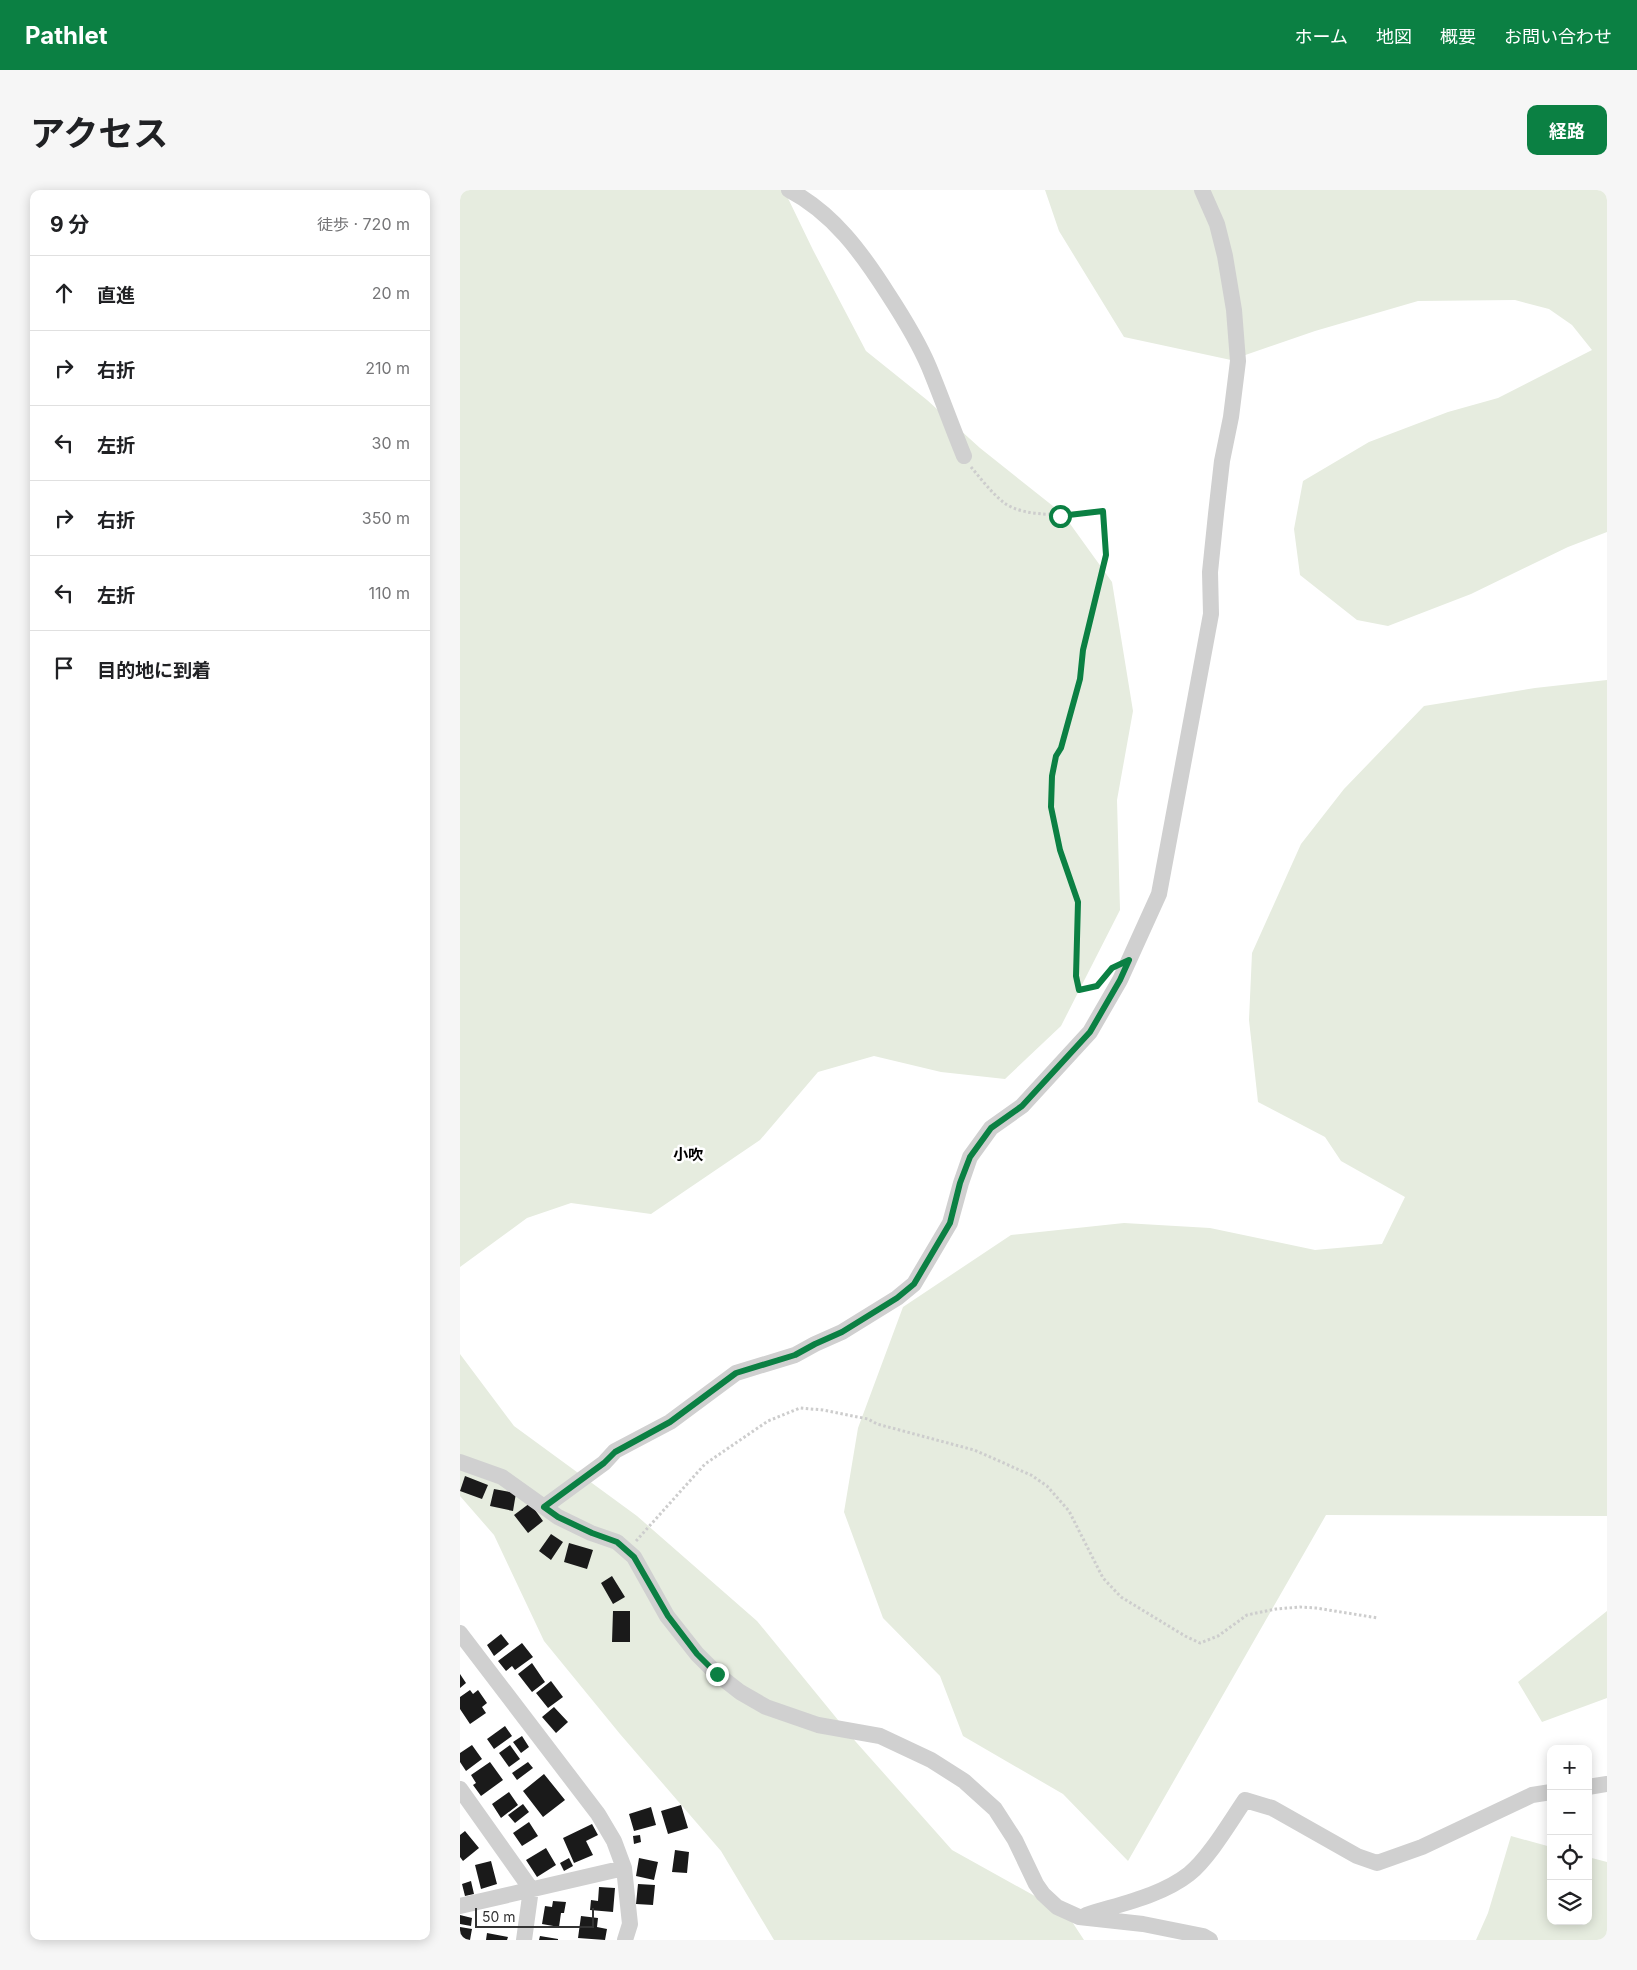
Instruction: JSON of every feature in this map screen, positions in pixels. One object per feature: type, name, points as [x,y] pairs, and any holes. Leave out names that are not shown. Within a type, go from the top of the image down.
[{"type":"street","points":[[789,190],[807,200],[841,230],[866,260],[886,290],[906,321],[928,366],[964,456]]},
{"type":"street","points":[[544,1507],[604,1463],[615,1452],[670,1422],[736,1373],[795,1355],[842,1332],[897,1298],[914,1284],[950,1223],[960,1183],[970,1157],[991,1128],[1022,1106],[1090,1032],[1120,980],[1159,894],[1163,875],[1211,614],[1210,572],[1216,514],[1222,461],[1231,418],[1238,361],[1234,310],[1225,256],[1217,224],[1202,190]]},
{"type":"street","points":[[460,1462],[502,1477],[558,1517],[617,1542],[634,1557],[668,1616],[697,1654],[717,1674],[740,1692],[766,1707],[818,1725],[880,1736],[931,1760],[964,1781],[995,1809],[1015,1840],[1036,1884],[1043,1894],[1057,1907],[1080,1917],[1144,1924],[1203,1936],[1210,1940]]},
{"type":"street","points":[[461,1636],[598,1814],[614,1841],[624,1868],[630,1924],[625,1940]]},
{"type":"street","points":[[1592,1786],[1607,1784]]},
{"type":"street","points":[[460,1789],[531,1889],[524,1940]]},
{"type":"street","points":[[1080,1917],[1163,1890],[1190,1873],[1207,1854],[1245,1800],[1272,1808],[1357,1856],[1377,1863],[1422,1847],[1532,1795],[1547,1793]]},
{"type":"street","points":[[460,1906],[624,1868]]},
{"type":"path","points":[[964,456],[981,479],[1004,502],[1018,509],[1060,516],[1103,511],[1106,555],[1083,650],[1080,679],[1061,748],[1056,756],[1052,776],[1051,807],[1060,850],[1078,902],[1076,976],[1079,990],[1097,986],[1102,980]]},
{"type":"path","points":[[628,1552],[705,1464],[768,1421],[800,1408],[823,1410],[868,1419],[877,1424],[974,1450],[1031,1475],[1047,1486],[1068,1511],[1103,1578],[1121,1596],[1185,1636],[1200,1643],[1218,1636],[1247,1615],[1276,1609],[1308,1608],[1378,1618]]},
{"type":"shaded area","points":[[460,190],[784,190],[866,351],[927,400],[980,448],[1063,514],[1112,582],[1133,711],[1117,800],[1120,910],[1061,1026],[1005,1079],[941,1072],[874,1056],[818,1072],[760,1140],[651,1214],[571,1203],[527,1218],[460,1267]]},
{"type":"shaded area","points":[[1045,190],[1607,190],[1607,532],[1568,547],[1471,594],[1388,626],[1357,620],[1300,575],[1294,529],[1303,481],[1369,442],[1448,412],[1498,398],[1592,350],[1572,325],[1549,309],[1515,300],[1418,301],[1315,331],[1231,360],[1124,337],[1059,231]]},
{"type":"shaded area","points":[[1607,680],[1607,1516],[1326,1515],[1128,1861],[1063,1794],[963,1736],[940,1676],[883,1618],[844,1512],[858,1428],[903,1307],[1011,1235],[1124,1223],[1210,1228],[1315,1250],[1382,1244],[1405,1197],[1341,1161],[1325,1137],[1258,1102],[1249,1020],[1252,953],[1301,844],[1344,789],[1424,706],[1535,688]]},
{"type":"shaded area","points":[[460,1354],[514,1426],[637,1516],[757,1621],[856,1742],[952,1850],[1067,1914],[1084,1940],[774,1940],[721,1851],[620,1734],[544,1641],[494,1535],[460,1496]]},
{"type":"shaded area","points":[[1607,1611],[1607,1698],[1542,1722],[1518,1682]]},
{"type":"shaded area","points":[[1511,1836],[1547,1846],[1547,1925],[1592,1925],[1592,1858],[1607,1862],[1607,1940],[1476,1940],[1488,1913]]},
{"type":"building","points":[[465,1476],[488,1485],[482,1499],[460,1491]]},
{"type":"building","points":[[494,1489],[516,1493],[513,1511],[490,1506]]},
{"type":"building","points":[[530,1503],[543,1521],[528,1533],[514,1515]]},
{"type":"building","points":[[551,1534],[563,1542],[551,1560],[539,1551]]},
{"type":"building","points":[[569,1543],[593,1550],[587,1569],[564,1562]]},
{"type":"building","points":[[612,1576],[625,1597],[613,1604],[601,1583]]},
{"type":"building","points":[[613,1611],[630,1611],[630,1642],[612,1642]]},
{"type":"building","points":[[501,1634],[509,1644],[494,1656],[487,1645]]},
{"type":"building","points":[[522,1643],[533,1657],[515,1670],[512,1666],[506,1671],[498,1661]]},
{"type":"building","points":[[532,1663],[545,1682],[532,1692],[518,1674]]},
{"type":"building","points":[[460,1674],[466,1683],[460,1688]]},
{"type":"building","points":[[551,1681],[563,1697],[548,1708],[536,1693]]},
{"type":"building","points":[[470,1690],[473,1694],[478,1690],[487,1703],[482,1707],[486,1713],[470,1724],[460,1709],[460,1697]]},
{"type":"building","points":[[554,1707],[568,1722],[556,1733],[542,1717]]},
{"type":"building","points":[[505,1726],[512,1736],[494,1749],[487,1739]]},
{"type":"building","points":[[522,1736],[529,1747],[521,1753],[513,1742]]},
{"type":"building","points":[[472,1745],[482,1759],[466,1771],[460,1762],[460,1753]]},
{"type":"building","points":[[510,1745],[520,1759],[509,1767],[499,1753]]},
{"type":"building","points":[[490,1762],[503,1780],[481,1796],[473,1785],[476,1783],[471,1775]]},
{"type":"building","points":[[528,1762],[533,1768],[517,1780],[512,1773]]},
{"type":"building","points":[[544,1774],[565,1800],[543,1817],[523,1791]]},
{"type":"building","points":[[509,1792],[518,1805],[501,1818],[492,1804]]},
{"type":"building","points":[[523,1804],[529,1812],[515,1823],[508,1815]]},
{"type":"building","points":[[681,1805],[688,1828],[668,1834],[661,1811]]},
{"type":"building","points":[[651,1807],[656,1825],[634,1831],[629,1814]]},
{"type":"building","points":[[529,1822],[538,1836],[522,1846],[513,1833]]},
{"type":"building","points":[[592,1824],[598,1835],[586,1841],[593,1855],[574,1863],[563,1838]]},
{"type":"building","points":[[465,1831],[479,1848],[463,1861],[460,1857],[460,1835]]},
{"type":"building","points":[[640,1835],[641,1842],[634,1844],[633,1836]]},
{"type":"building","points":[[546,1848],[556,1865],[537,1877],[526,1860]]},
{"type":"building","points":[[675,1850],[689,1852],[687,1873],[672,1872]]},
{"type":"building","points":[[569,1858],[573,1866],[564,1871],[560,1863]]},
{"type":"building","points":[[639,1858],[658,1862],[654,1880],[636,1876]]},
{"type":"building","points":[[491,1861],[497,1884],[481,1889],[475,1865]]},
{"type":"building","points":[[471,1881],[474,1894],[465,1896],[462,1884]]},
{"type":"building","points":[[638,1884],[655,1885],[653,1905],[636,1904]]},
{"type":"building","points":[[599,1887],[615,1888],[613,1912],[590,1910],[591,1900],[598,1901]]},
{"type":"building","points":[[553,1901],[566,1902],[564,1913],[561,1913],[559,1927],[542,1924],[545,1906],[552,1907]]},
{"type":"building","points":[[460,1915],[472,1918],[471,1926],[460,1924]]},
{"type":"building","points":[[581,1916],[598,1918],[597,1927],[607,1929],[605,1940],[578,1938]]},
{"type":"building","points":[[460,1927],[472,1929],[470,1940],[460,1940]]},
{"type":"building","points":[[487,1933],[508,1937],[507,1940],[486,1940]]},
{"type":"building","points":[[540,1936],[558,1939],[558,1940],[539,1940]]},
{"type":"district","name":"小吹","points":[[688,1155]]},
{"type":"route","points":[[717,1674],[697,1654],[668,1616],[634,1557],[617,1542],[558,1517],[544,1507],[604,1463],[615,1452],[670,1422],[736,1373],[795,1355],[842,1332],[897,1298],[914,1284],[950,1223],[960,1183],[970,1157],[991,1128],[1022,1106],[1090,1032],[1120,980],[1129,960],[1112,968],[1097,986],[1079,990],[1076,976],[1078,902],[1060,850],[1051,807],[1052,776],[1056,756],[1061,748],[1080,679],[1083,650],[1106,555],[1103,511],[1060,516]]}]
